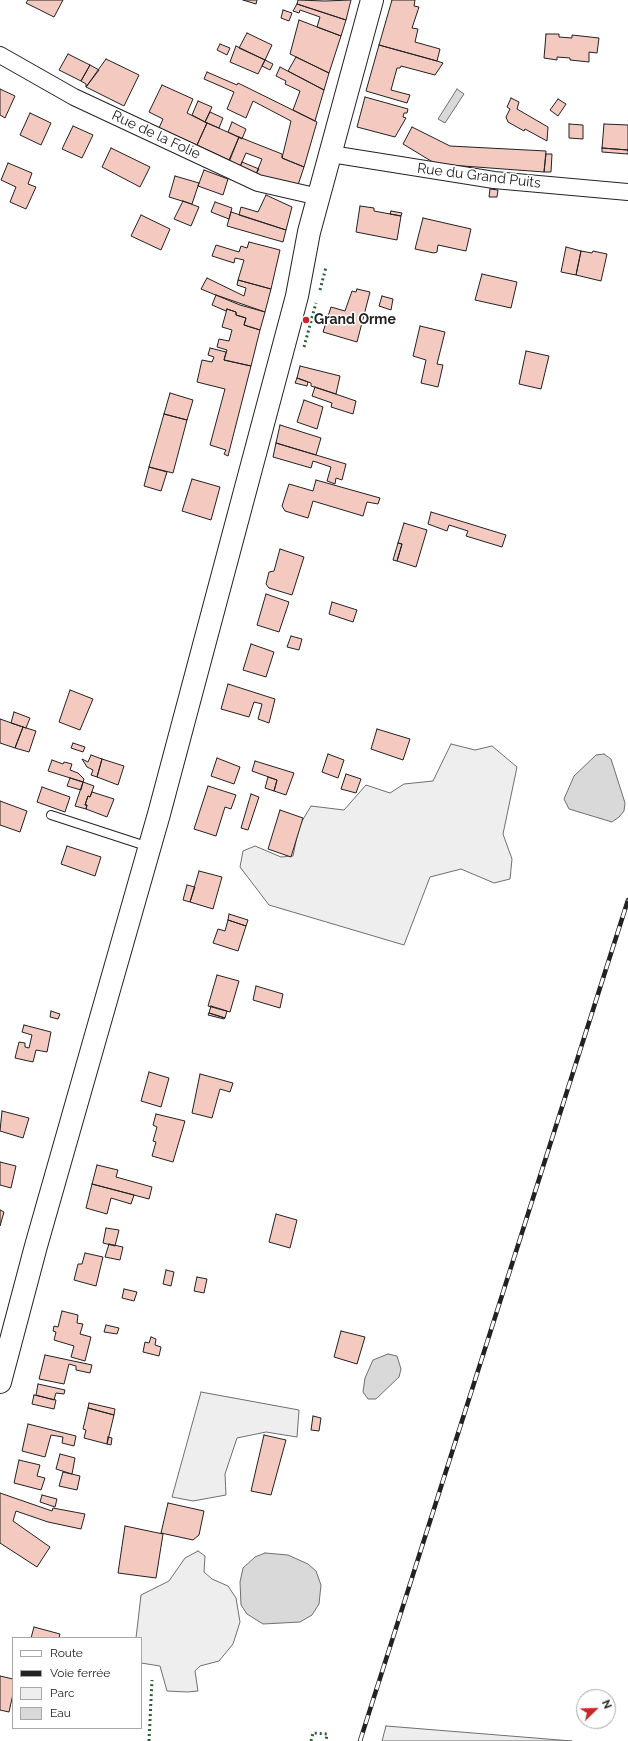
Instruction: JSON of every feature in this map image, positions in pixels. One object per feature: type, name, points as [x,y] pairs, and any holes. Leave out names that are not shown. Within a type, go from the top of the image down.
[{"type":"main road","points":[[0,1382],[36,1246],[150,847],[297,296],[304,255],[372,0]]},
{"type":"street","name":"Rue de la Folie","points":[[0,55],[74,97],[258,183],[319,197]]},
{"type":"street","name":"Rue du Grand Puits","points":[[331,154],[494,180],[628,192]]},
{"type":"lane","points":[[51,815],[150,847]]},
{"type":"green space","points":[[451,744],[475,750],[492,746],[517,767],[503,834],[512,859],[510,879],[494,883],[461,869],[430,877],[404,945],[269,905],[240,867],[243,851],[255,846],[281,857],[293,856],[299,826],[311,806],[344,810],[366,785],[390,793],[404,784],[433,781]]},
{"type":"green space","points":[[201,1392],[299,1410],[297,1437],[266,1432],[237,1438],[225,1474],[226,1495],[193,1501],[172,1497]]},
{"type":"green space","points":[[198,1551],[205,1556],[204,1572],[212,1579],[228,1586],[236,1598],[240,1622],[233,1644],[219,1661],[200,1666],[195,1671],[198,1691],[167,1691],[160,1666],[142,1663],[142,1637],[136,1637],[141,1595],[169,1581],[185,1558]]},
{"type":"green space","points":[[386,1726],[572,1741],[382,1741]]},
{"type":"water","points":[[457,89],[464,94],[445,123],[438,119]]},
{"type":"water","points":[[604,754],[611,759],[625,803],[624,811],[612,822],[569,809],[564,799],[574,776],[596,755]]},
{"type":"water","points":[[388,1354],[397,1356],[401,1369],[399,1377],[376,1399],[368,1399],[363,1392],[365,1378],[373,1360]]},
{"type":"water","points":[[265,1553],[288,1555],[308,1564],[316,1571],[321,1585],[319,1604],[312,1615],[300,1622],[263,1624],[247,1614],[241,1605],[240,1582],[243,1568],[255,1557]]},
{"type":"building","points":[[28,0],[63,0],[54,17],[26,3]]},
{"type":"building","points":[[243,0],[257,0],[256,4]]},
{"type":"building","points":[[298,0],[351,0],[346,20],[297,4]]},
{"type":"building","points":[[392,0],[415,0],[414,6],[419,7],[412,28],[418,29],[415,42],[440,49],[437,61],[379,45]]},
{"type":"building","points":[[297,4],[346,20],[341,36],[317,27],[320,17],[300,10],[299,13],[293,11]]},
{"type":"building","points":[[283,10],[292,13],[289,21],[281,18]]},
{"type":"building","points":[[299,20],[341,36],[329,73],[290,54]]},
{"type":"building","points":[[247,33],[272,45],[265,60],[239,48]]},
{"type":"building","points":[[546,34],[559,34],[559,37],[572,38],[572,35],[599,38],[597,53],[589,52],[589,62],[570,60],[570,58],[557,57],[557,60],[544,58]]},
{"type":"building","points":[[220,44],[230,48],[227,55],[217,50]]},
{"type":"building","points":[[379,45],[443,63],[435,75],[401,66],[400,68],[397,68],[391,90],[410,95],[407,103],[366,91]]},
{"type":"building","points":[[236,46],[265,60],[258,74],[230,62]]},
{"type":"building","points":[[68,54],[90,65],[81,81],[59,70]]},
{"type":"building","points":[[296,57],[329,73],[324,90],[288,71]]},
{"type":"building","points":[[106,59],[139,75],[124,106],[86,87]]},
{"type":"building","points":[[265,60],[273,64],[270,70],[262,66]]},
{"type":"building","points":[[90,65],[99,70],[86,87],[86,84],[81,81]]},
{"type":"building","points":[[280,67],[324,90],[315,121],[293,110],[300,91],[285,84],[286,81],[276,76]]},
{"type":"building","points":[[207,72],[237,85],[238,83],[317,122],[304,167],[282,158],[291,121],[253,101],[246,118],[227,109],[234,92],[204,79]]},
{"type":"building","points":[[162,85],[193,99],[187,113],[207,123],[197,145],[159,128],[163,119],[149,112]]},
{"type":"building","points":[[0,89],[15,96],[5,118],[0,115]]},
{"type":"building","points":[[365,97],[408,109],[407,113],[404,113],[403,117],[406,118],[395,137],[357,127]]},
{"type":"building","points":[[511,98],[519,102],[517,109],[548,127],[547,141],[508,122],[506,117],[510,109],[507,107]]},
{"type":"building","points":[[558,99],[566,104],[558,116],[550,110]]},
{"type":"building","points":[[198,101],[212,107],[205,122],[192,115]]},
{"type":"building","points":[[210,112],[223,118],[219,128],[205,122]]},
{"type":"building","points":[[30,113],[51,123],[41,145],[20,135]]},
{"type":"building","points":[[232,122],[246,129],[242,139],[228,132]]},
{"type":"building","points":[[207,123],[239,137],[229,160],[197,145]]},
{"type":"building","points":[[569,124],[583,125],[583,139],[569,138]]},
{"type":"building","points":[[604,124],[628,125],[628,150],[602,148]]},
{"type":"building","points":[[73,126],[93,135],[82,158],[62,149]]},
{"type":"building","points":[[412,127],[450,146],[546,151],[544,172],[436,164],[403,144]]},
{"type":"building","points":[[239,137],[282,154],[282,158],[304,167],[297,188],[256,174],[262,159],[246,153],[240,167],[229,162]]},
{"type":"building","points":[[111,148],[150,167],[140,187],[102,167]]},
{"type":"building","points":[[602,148],[628,150],[628,154],[602,152]]},
{"type":"building","points":[[546,154],[552,154],[551,172],[544,172]]},
{"type":"building","points":[[242,162],[259,169],[256,174],[240,167]]},
{"type":"building","points":[[8,163],[32,173],[28,184],[36,187],[26,209],[10,202],[16,187],[1,180]]},
{"type":"building","points":[[204,170],[228,179],[223,195],[198,186]]},
{"type":"building","points":[[175,176],[199,183],[192,204],[169,197]]},
{"type":"building","points":[[490,189],[498,190],[497,197],[489,197]]},
{"type":"building","points":[[266,195],[292,207],[286,230],[239,215],[241,207],[258,212]]},
{"type":"building","points":[[183,201],[199,207],[191,226],[174,219]]},
{"type":"building","points":[[215,202],[232,208],[229,219],[211,212]]},
{"type":"building","points":[[360,206],[374,208],[374,211],[401,216],[397,240],[356,232]]},
{"type":"building","points":[[391,211],[402,213],[401,216],[390,214]]},
{"type":"building","points":[[231,212],[286,230],[283,242],[227,226]]},
{"type":"building","points":[[141,215],[170,229],[161,250],[131,236]]},
{"type":"building","points":[[423,218],[471,229],[466,251],[438,245],[437,252],[434,253],[415,249]]},
{"type":"building","points":[[249,242],[280,250],[271,289],[238,280],[244,260],[235,258],[234,263],[212,256],[216,245],[239,252],[241,246],[247,248]]},
{"type":"building","points":[[566,247],[581,251],[576,275],[561,272]]},
{"type":"building","points":[[581,251],[592,253],[593,251],[607,254],[601,281],[576,275]]},
{"type":"building","points":[[482,274],[517,282],[511,308],[475,300]]},
{"type":"building","points":[[207,278],[244,296],[246,288],[237,285],[238,280],[271,289],[265,312],[240,305],[201,289]]},
{"type":"building","points":[[357,289],[370,292],[357,342],[323,332],[331,307],[345,311],[352,291],[356,292]]},
{"type":"building","points":[[216,295],[265,312],[260,330],[244,325],[246,318],[236,315],[236,312],[227,309],[226,311],[212,305]]},
{"type":"building","points":[[382,296],[393,299],[391,310],[379,306]]},
{"type":"building","points":[[227,309],[236,312],[236,315],[246,318],[244,325],[260,330],[251,366],[224,360],[227,350],[217,347],[219,339],[229,341],[232,330],[222,327]]},
{"type":"building","points":[[420,326],[445,332],[437,364],[443,365],[438,387],[421,383],[426,360],[413,356]]},
{"type":"building","points":[[210,348],[226,352],[224,360],[251,366],[228,456],[224,454],[226,450],[210,445],[225,389],[197,382],[202,360],[212,362],[214,357],[208,355]]},
{"type":"building","points":[[526,351],[549,356],[541,389],[519,384]]},
{"type":"building","points":[[300,366],[340,376],[336,394],[311,386],[311,383],[297,378]]},
{"type":"building","points":[[297,378],[308,382],[307,386],[295,383]]},
{"type":"building","points":[[315,387],[356,401],[353,414],[331,407],[332,403],[312,396]]},
{"type":"building","points":[[170,393],[193,400],[187,420],[164,414]]},
{"type":"building","points":[[304,400],[323,407],[317,429],[297,422]]},
{"type":"building","points":[[164,414],[187,420],[173,473],[149,467]]},
{"type":"building","points":[[280,425],[321,438],[316,455],[276,443]]},
{"type":"building","points":[[276,443],[346,464],[342,480],[336,478],[335,484],[327,481],[331,467],[313,461],[311,468],[273,457]]},
{"type":"building","points":[[149,467],[167,472],[161,491],[144,486]]},
{"type":"building","points":[[192,479],[220,487],[211,520],[182,511]]},
{"type":"building","points":[[316,480],[380,498],[378,504],[367,502],[363,516],[313,501],[308,518],[285,511],[282,506],[289,484],[313,491]]},
{"type":"building","points":[[431,512],[506,535],[502,547],[466,536],[468,531],[449,525],[447,531],[428,524]]},
{"type":"building","points":[[404,523],[427,530],[416,567],[397,561],[402,544],[398,543]]},
{"type":"building","points":[[398,543],[402,544],[397,561],[393,560]]},
{"type":"building","points":[[280,549],[304,557],[292,595],[269,588],[266,584],[269,572],[274,571]]},
{"type":"building","points":[[266,594],[289,602],[279,632],[257,625]]},
{"type":"building","points":[[332,602],[357,610],[353,622],[329,614]]},
{"type":"building","points":[[291,636],[302,639],[299,650],[287,647]]},
{"type":"building","points":[[251,644],[274,652],[266,677],[243,670]]},
{"type":"building","points":[[228,684],[275,699],[269,723],[258,719],[262,704],[254,702],[249,717],[221,709]]},
{"type":"building","points":[[70,690],[93,699],[80,730],[59,722]]},
{"type":"building","points":[[14,712],[30,718],[26,728],[11,723]]},
{"type":"building","points":[[0,719],[23,727],[15,748],[0,743]]},
{"type":"building","points":[[23,727],[36,731],[29,752],[15,748]]},
{"type":"building","points":[[377,729],[410,739],[403,760],[371,749]]},
{"type":"building","points":[[73,743],[85,747],[83,752],[71,748]]},
{"type":"building","points":[[328,754],[344,760],[338,778],[322,772]]},
{"type":"building","points":[[91,755],[102,759],[97,777],[91,775],[93,770],[87,767],[82,759],[88,762]]},
{"type":"building","points":[[217,758],[240,767],[234,784],[211,776]]},
{"type":"building","points":[[102,759],[124,766],[118,785],[97,777]]},
{"type":"building","points":[[52,760],[63,764],[64,762],[72,764],[70,770],[78,773],[84,779],[83,782],[48,771]]},
{"type":"building","points":[[255,761],[294,773],[286,795],[274,791],[277,780],[252,771]]},
{"type":"building","points":[[346,774],[361,779],[356,793],[341,789]]},
{"type":"building","points":[[268,777],[277,780],[274,791],[265,788]]},
{"type":"building","points":[[70,778],[83,782],[81,790],[67,786]]},
{"type":"building","points":[[83,782],[94,786],[90,797],[88,796],[85,805],[87,805],[86,809],[75,806]]},
{"type":"building","points":[[208,786],[236,795],[231,809],[225,807],[216,836],[194,829]]},
{"type":"building","points":[[42,787],[70,797],[65,812],[37,802]]},
{"type":"building","points":[[92,792],[114,799],[107,817],[86,809],[87,805],[85,805],[88,796],[90,797]]},
{"type":"building","points":[[251,794],[259,797],[248,830],[241,828]]},
{"type":"building","points":[[0,801],[27,811],[20,832],[0,825]]},
{"type":"building","points":[[280,810],[303,818],[291,857],[268,849]]},
{"type":"building","points":[[67,846],[101,857],[95,876],[61,864]]},
{"type":"building","points":[[199,871],[222,877],[213,909],[190,902]]},
{"type":"building","points":[[187,885],[195,887],[190,902],[183,900]]},
{"type":"building","points":[[229,914],[248,920],[246,926],[228,920]]},
{"type":"building","points":[[228,920],[246,926],[238,951],[213,943],[218,929],[225,931]]},
{"type":"building","points":[[217,975],[239,981],[230,1012],[208,1006]]},
{"type":"building","points":[[256,986],[283,994],[280,1008],[253,1000]]},
{"type":"building","points":[[211,1006],[227,1011],[225,1018],[209,1013]]},
{"type":"building","points":[[51,1011],[60,1014],[58,1019],[50,1017]]},
{"type":"building","points":[[209,1013],[225,1018],[208,1015]]},
{"type":"building","points":[[24,1025],[51,1032],[47,1052],[36,1050],[33,1062],[15,1058],[19,1042],[25,1043],[25,1047],[29,1048],[32,1035],[22,1032]]},
{"type":"building","points":[[149,1072],[169,1078],[161,1107],[141,1101]]},
{"type":"building","points":[[200,1074],[233,1083],[230,1092],[220,1089],[212,1118],[192,1113]]},
{"type":"building","points":[[2,1111],[29,1118],[23,1138],[0,1131]]},
{"type":"building","points":[[156,1114],[185,1121],[173,1162],[152,1156],[156,1142],[153,1141],[157,1127],[153,1125]]},
{"type":"building","points":[[0,1162],[16,1166],[11,1188],[0,1185]]},
{"type":"building","points":[[97,1165],[118,1170],[116,1177],[152,1187],[149,1199],[92,1184]]},
{"type":"building","points":[[92,1184],[134,1195],[131,1204],[111,1198],[107,1214],[86,1208]]},
{"type":"building","points":[[0,1210],[4,1212],[0,1226]]},
{"type":"building","points":[[276,1214],[297,1220],[290,1248],[269,1242]]},
{"type":"building","points":[[106,1228],[119,1230],[115,1246],[103,1243]]},
{"type":"building","points":[[109,1244],[123,1247],[120,1260],[105,1257]]},
{"type":"building","points":[[85,1253],[103,1257],[96,1286],[74,1280],[78,1264],[82,1264]]},
{"type":"building","points":[[166,1270],[174,1272],[171,1286],[163,1284]]},
{"type":"building","points":[[197,1277],[207,1279],[204,1293],[194,1291]]},
{"type":"building","points":[[124,1289],[137,1292],[134,1301],[122,1298]]},
{"type":"building","points":[[62,1311],[78,1315],[77,1323],[83,1324],[80,1334],[91,1337],[85,1361],[71,1357],[74,1346],[54,1340],[56,1332],[53,1331],[54,1326],[58,1327]]},
{"type":"building","points":[[106,1325],[119,1328],[117,1334],[104,1332]]},
{"type":"building","points":[[341,1331],[365,1337],[357,1364],[334,1357]]},
{"type":"building","points":[[151,1337],[156,1339],[155,1345],[161,1347],[159,1356],[143,1352],[145,1342],[149,1343]]},
{"type":"building","points":[[45,1355],[92,1365],[90,1373],[76,1370],[76,1366],[69,1364],[64,1384],[39,1379]]},
{"type":"building","points":[[38,1384],[65,1390],[64,1394],[56,1393],[54,1400],[36,1395]]},
{"type":"building","points":[[34,1395],[56,1400],[54,1409],[32,1404]]},
{"type":"building","points":[[89,1403],[115,1409],[114,1415],[88,1408]]},
{"type":"building","points":[[88,1408],[114,1415],[107,1444],[84,1438],[86,1430],[83,1429]]},
{"type":"building","points":[[313,1416],[321,1418],[319,1431],[311,1430]]},
{"type":"building","points":[[28,1424],[76,1436],[74,1446],[62,1443],[63,1437],[51,1435],[45,1457],[22,1451]]},
{"type":"building","points":[[264,1435],[286,1440],[271,1495],[251,1491]]},
{"type":"building","points":[[108,1437],[112,1438],[111,1445],[107,1444]]},
{"type":"building","points":[[60,1454],[75,1458],[72,1474],[56,1469]]},
{"type":"building","points":[[19,1460],[40,1465],[37,1476],[45,1478],[41,1490],[14,1483]]},
{"type":"building","points":[[63,1472],[80,1476],[77,1490],[59,1486]]},
{"type":"building","points":[[0,1493],[52,1511],[53,1508],[85,1514],[81,1529],[48,1522],[16,1511],[13,1521],[50,1547],[37,1567],[0,1543]]},
{"type":"building","points":[[42,1495],[57,1499],[55,1507],[40,1502]]},
{"type":"building","points":[[168,1503],[204,1511],[199,1535],[193,1540],[161,1533]]},
{"type":"building","points":[[125,1526],[163,1534],[156,1578],[118,1573]]},
{"type":"building","points":[[34,1627],[60,1634],[59,1637],[31,1637]]},
{"type":"building","points":[[0,1676],[12,1679],[12,1698],[9,1712],[0,1710]]},
{"type":"railway","points":[[360,1741],[628,900]]},
{"type":"hedge","points":[[320,290],[326,267]]},
{"type":"hedge","points":[[304,347],[316,303]]},
{"type":"hedge","points":[[149,1741],[152,1680]]},
{"type":"hedge","points":[[311,1741],[313,1733],[327,1734],[326,1741]]},
{"type":"place","name":"Grand Orme","points":[[306,320]]}]
